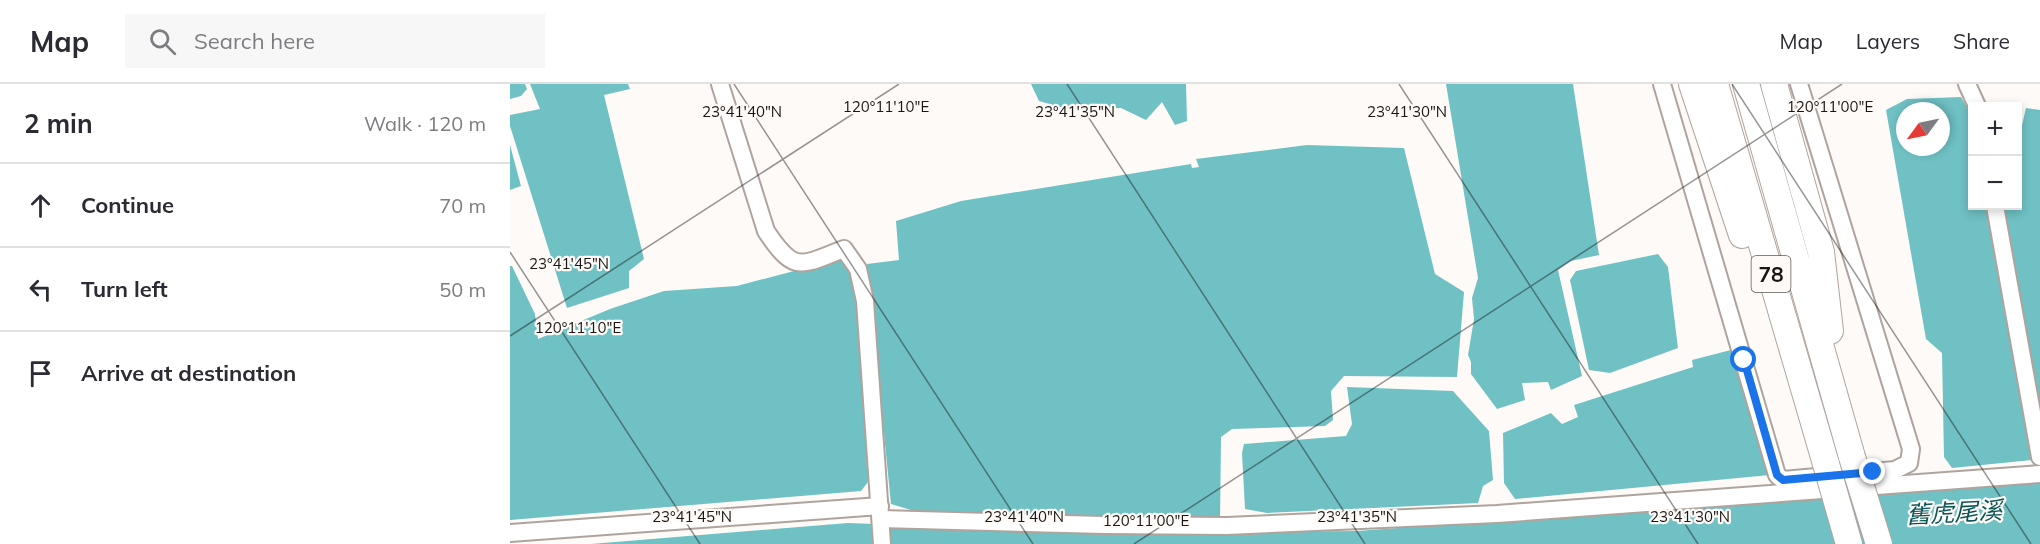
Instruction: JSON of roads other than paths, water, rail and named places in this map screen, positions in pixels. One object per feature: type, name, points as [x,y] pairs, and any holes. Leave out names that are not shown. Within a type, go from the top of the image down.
[{"type":"highway","points":[[1692,84],[1755,273],[1818,432]]},
{"type":"highway","name":"78","points":[[1715,84],[1849,544]]},
{"type":"highway","name":"78","points":[[1746,84],[1852,458],[1879,544]]},
{"type":"highway","points":[[1774,84],[1821,252],[1840,415]]},
{"type":"street","points":[[720,84],[766,231],[778,250],[791,261],[805,264],[844,249],[858,269],[865,301],[882,544]]},
{"type":"street","points":[[1662,84],[1777,475],[1783,480],[1895,470],[1909,464],[1911,449],[1799,84]]},
{"type":"street","points":[[1966,84],[1975,102]]},
{"type":"street","points":[[1996,210],[2040,457]]},
{"type":"street","points":[[510,533],[881,513],[1104,525],[1227,526],[1509,513],[2040,474]]},
{"type":"water","points":[[510,84],[525,84],[527,89],[521,96],[510,99]]},
{"type":"water","points":[[530,84],[628,84],[630,89],[604,95],[644,259],[629,271],[629,288],[567,308],[510,126],[510,115],[540,109]]},
{"type":"water","points":[[1031,84],[1186,84],[1187,121],[1175,125],[1162,102],[1146,120],[1121,108],[1067,109],[1039,101]]},
{"type":"water","points":[[1446,84],[1573,84],[1599,255],[1571,261],[1558,270],[1582,376],[1551,390],[1548,382],[1522,383],[1525,400],[1497,409],[1471,374],[1471,362],[1468,355],[1474,319],[1472,298],[1478,278]]},
{"type":"water","points":[[1961,97],[1968,109],[1968,210],[1990,210],[2032,460],[1952,468],[1944,457],[1942,353],[1926,339],[1886,110],[1896,105],[1896,156],[1950,156],[1950,102],[1901,102],[1907,99]]},
{"type":"water","points":[[2026,108],[2040,110],[2040,412],[2001,210],[2022,210],[2022,125]]},
{"type":"water","points":[[510,145],[521,186],[510,190]]},
{"type":"water","points":[[1307,145],[1404,148],[1435,274],[1464,292],[1457,377],[1344,376],[1331,391],[1333,420],[1325,426],[1232,429],[1221,437],[1220,522],[921,513],[891,504],[867,264],[899,260],[896,221],[961,201],[1191,164],[1192,168],[1199,167],[1196,159]]},
{"type":"water","points":[[1658,254],[1668,267],[1678,348],[1610,373],[1589,370],[1570,280],[1576,271]]},
{"type":"water","points":[[843,258],[853,270],[862,325],[871,478],[861,491],[510,520],[510,266],[535,314],[538,339],[610,309],[664,291],[737,286]]},
{"type":"water","points":[[1731,350],[1770,475],[1515,499],[1504,483],[1503,433],[1551,413],[1562,424],[1578,417],[1574,405],[1693,367],[1692,360]]},
{"type":"water","points":[[1347,387],[1453,391],[1489,431],[1493,480],[1483,486],[1478,503],[1267,513],[1245,509],[1242,453],[1244,444],[1346,436],[1352,424]]},
{"type":"water","name":"舊虎尾溪","points":[[2040,481],[2040,544],[591,544],[848,523],[1133,533],[1357,531]]}]
